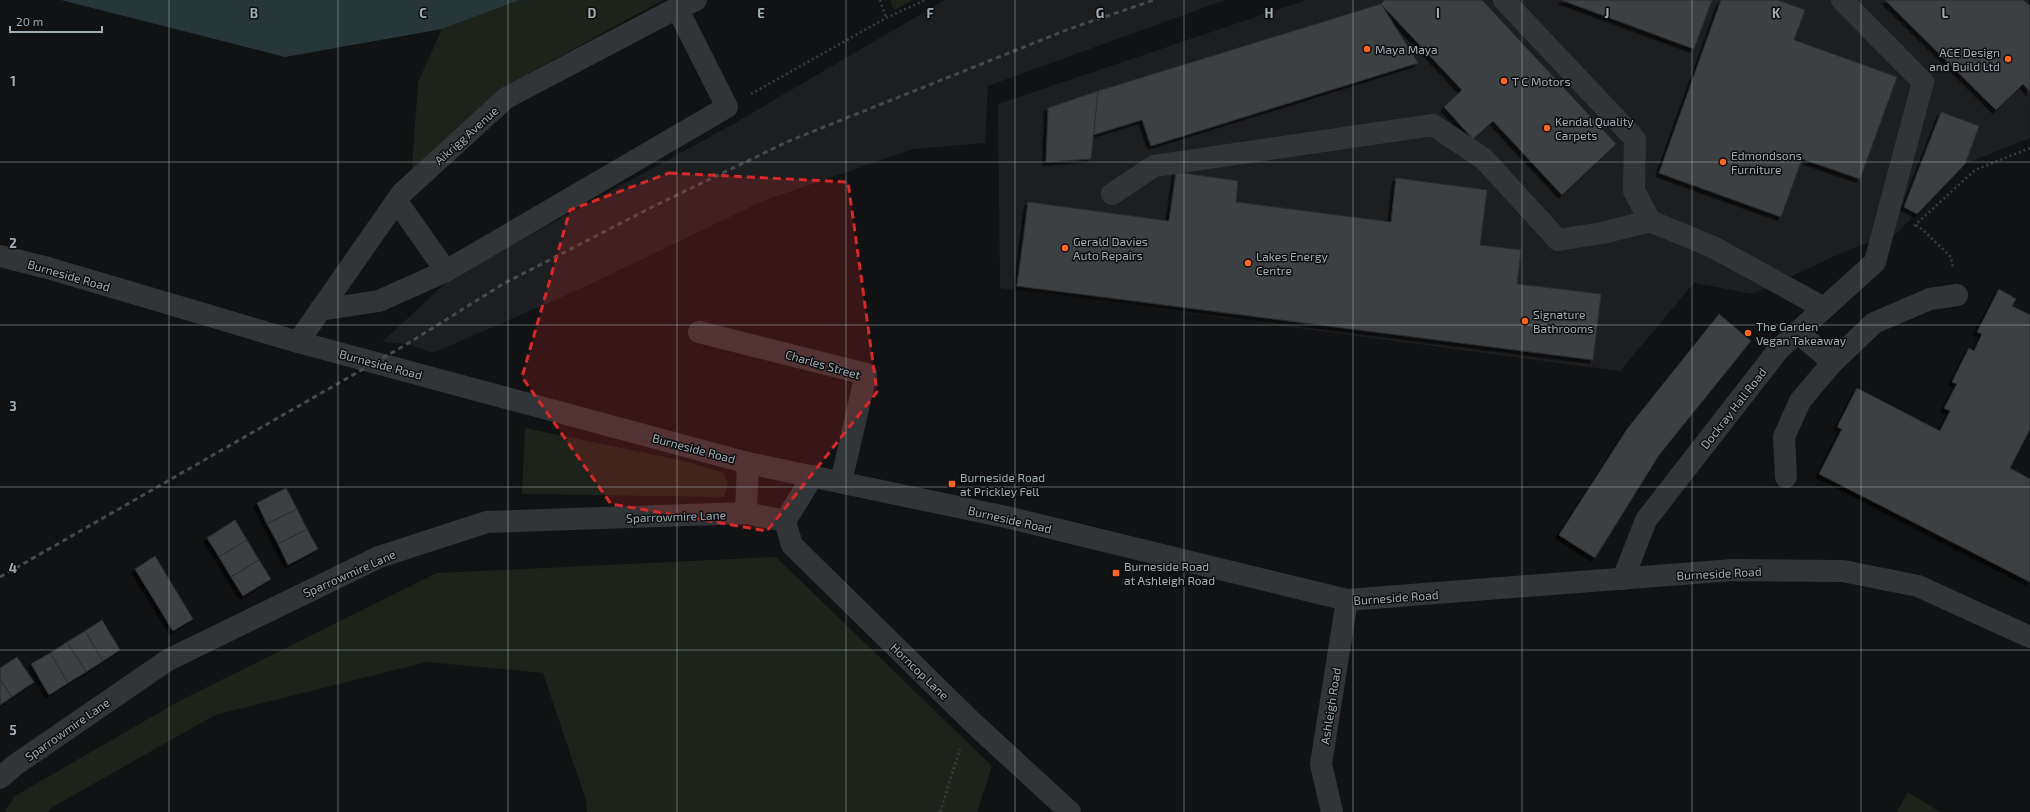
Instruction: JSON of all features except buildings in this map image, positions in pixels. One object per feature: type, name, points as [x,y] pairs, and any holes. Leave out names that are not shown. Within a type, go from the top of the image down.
[{"type":"street","points":[[1504,0],[1635,139],[1634,191],[1650,220],[1713,247],[1824,308]]},
{"type":"street","name":"Dockray Hall Road","points":[[1623,579],[1646,520],[1779,349],[1875,262],[1923,82],[1842,0]]},
{"type":"street","points":[[320,310],[379,301],[446,271],[728,107],[687,4]]},
{"type":"street","name":"Aikrigg Avenue","points":[[298,342],[402,193],[506,98],[687,4]]},
{"type":"street","points":[[1112,194],[1154,166],[1433,125],[1484,159],[1558,240],[1602,233],[1650,220]]},
{"type":"street","points":[[396,202],[404,210],[446,271]]},
{"type":"street","name":"Burneside Road","points":[[0,256],[48,268],[298,342],[748,463],[1006,517],[1347,600],[1733,570],[1843,571],[1918,586],[2030,637]]},
{"type":"street","points":[[1786,477],[1784,438],[1800,401],[1833,362],[1874,323],[1930,299],[1957,295]]},
{"type":"street","name":"Charles Street","points":[[699,332],[866,374],[841,482]]},
{"type":"street","points":[[1797,332],[1833,362]]},
{"type":"street","points":[[746,513],[748,463]]},
{"type":"street","points":[[785,521],[812,476]]},
{"type":"street","name":"Sparrowmire Lane","points":[[0,778],[15,764],[168,660],[378,558],[487,522],[746,513],[785,521]]},
{"type":"street","name":"Horncop Lane","points":[[785,521],[792,545],[970,720],[1070,812]]},
{"type":"street","name":"Ashleigh Road","points":[[1332,812],[1321,764],[1347,600]]},
{"type":"path","points":[[880,0],[886,18]]},
{"type":"path","points":[[728,107],[886,18],[925,0]]},
{"type":"path","points":[[1910,230],[1975,170],[2030,148]]},
{"type":"path","points":[[1916,225],[1951,257],[1957,295]]},
{"type":"path","points":[[940,812],[970,720]]},
{"type":"highlighted area","points":[[669,173],[848,182],[877,392],[767,531],[611,504],[522,377],[570,210]]},
{"type":"shaded area","points":[[61,0],[520,0],[442,29],[285,57]]},
{"type":"shaded area","points":[[520,0],[663,0],[502,88],[412,169],[418,82],[442,29]]},
{"type":"shaded area","points":[[890,0],[914,0],[894,10]]},
{"type":"shaded area","points":[[945,0],[1225,0],[988,86],[985,143],[913,149],[763,201],[578,290],[433,353],[407,344],[382,342],[451,278],[728,127]]},
{"type":"shaded area","points":[[1306,0],[2029,0],[2030,138],[1965,164],[1896,234],[1850,249],[1753,294],[1694,283],[1620,371],[1000,288],[998,104]]},
{"type":"shaded area","points":[[525,428],[684,461],[724,473],[728,484],[724,497],[522,494]]},
{"type":"shaded area","points":[[776,557],[992,766],[977,812],[587,812],[586,800],[543,673],[427,662],[215,715],[51,808],[48,812],[4,812],[15,796],[179,701],[437,573]]},
{"type":"shaded area","points":[[1908,792],[1940,812],[1897,812]]},
{"type":"railway","points":[[0,577],[407,344],[503,284],[652,207],[789,141],[1069,29],[1154,0]]},
{"type":"place","name":"Maya Maya","points":[[1367,49]]},
{"type":"place","name":"ACE Design and Build Ltd","points":[[2008,59]]},
{"type":"place","name":"T C Motors","points":[[1504,81]]},
{"type":"place","name":"Kendal Quality Carpets","points":[[1547,128]]},
{"type":"place","name":"Edmondsons Furniture","points":[[1723,162]]},
{"type":"place","name":"Gerald Davies Auto Repairs","points":[[1065,248]]},
{"type":"place","name":"Lakes Energy Centre","points":[[1248,263]]},
{"type":"place","name":"Signature Bathrooms","points":[[1525,321]]},
{"type":"place","name":"The Garden Vegan Takeaway","points":[[1748,333]]},
{"type":"place","name":"Burneside Road at Prickley Fell","points":[[952,484]]},
{"type":"place","name":"Burneside Road at Ashleigh Road","points":[[1116,573]]}]
